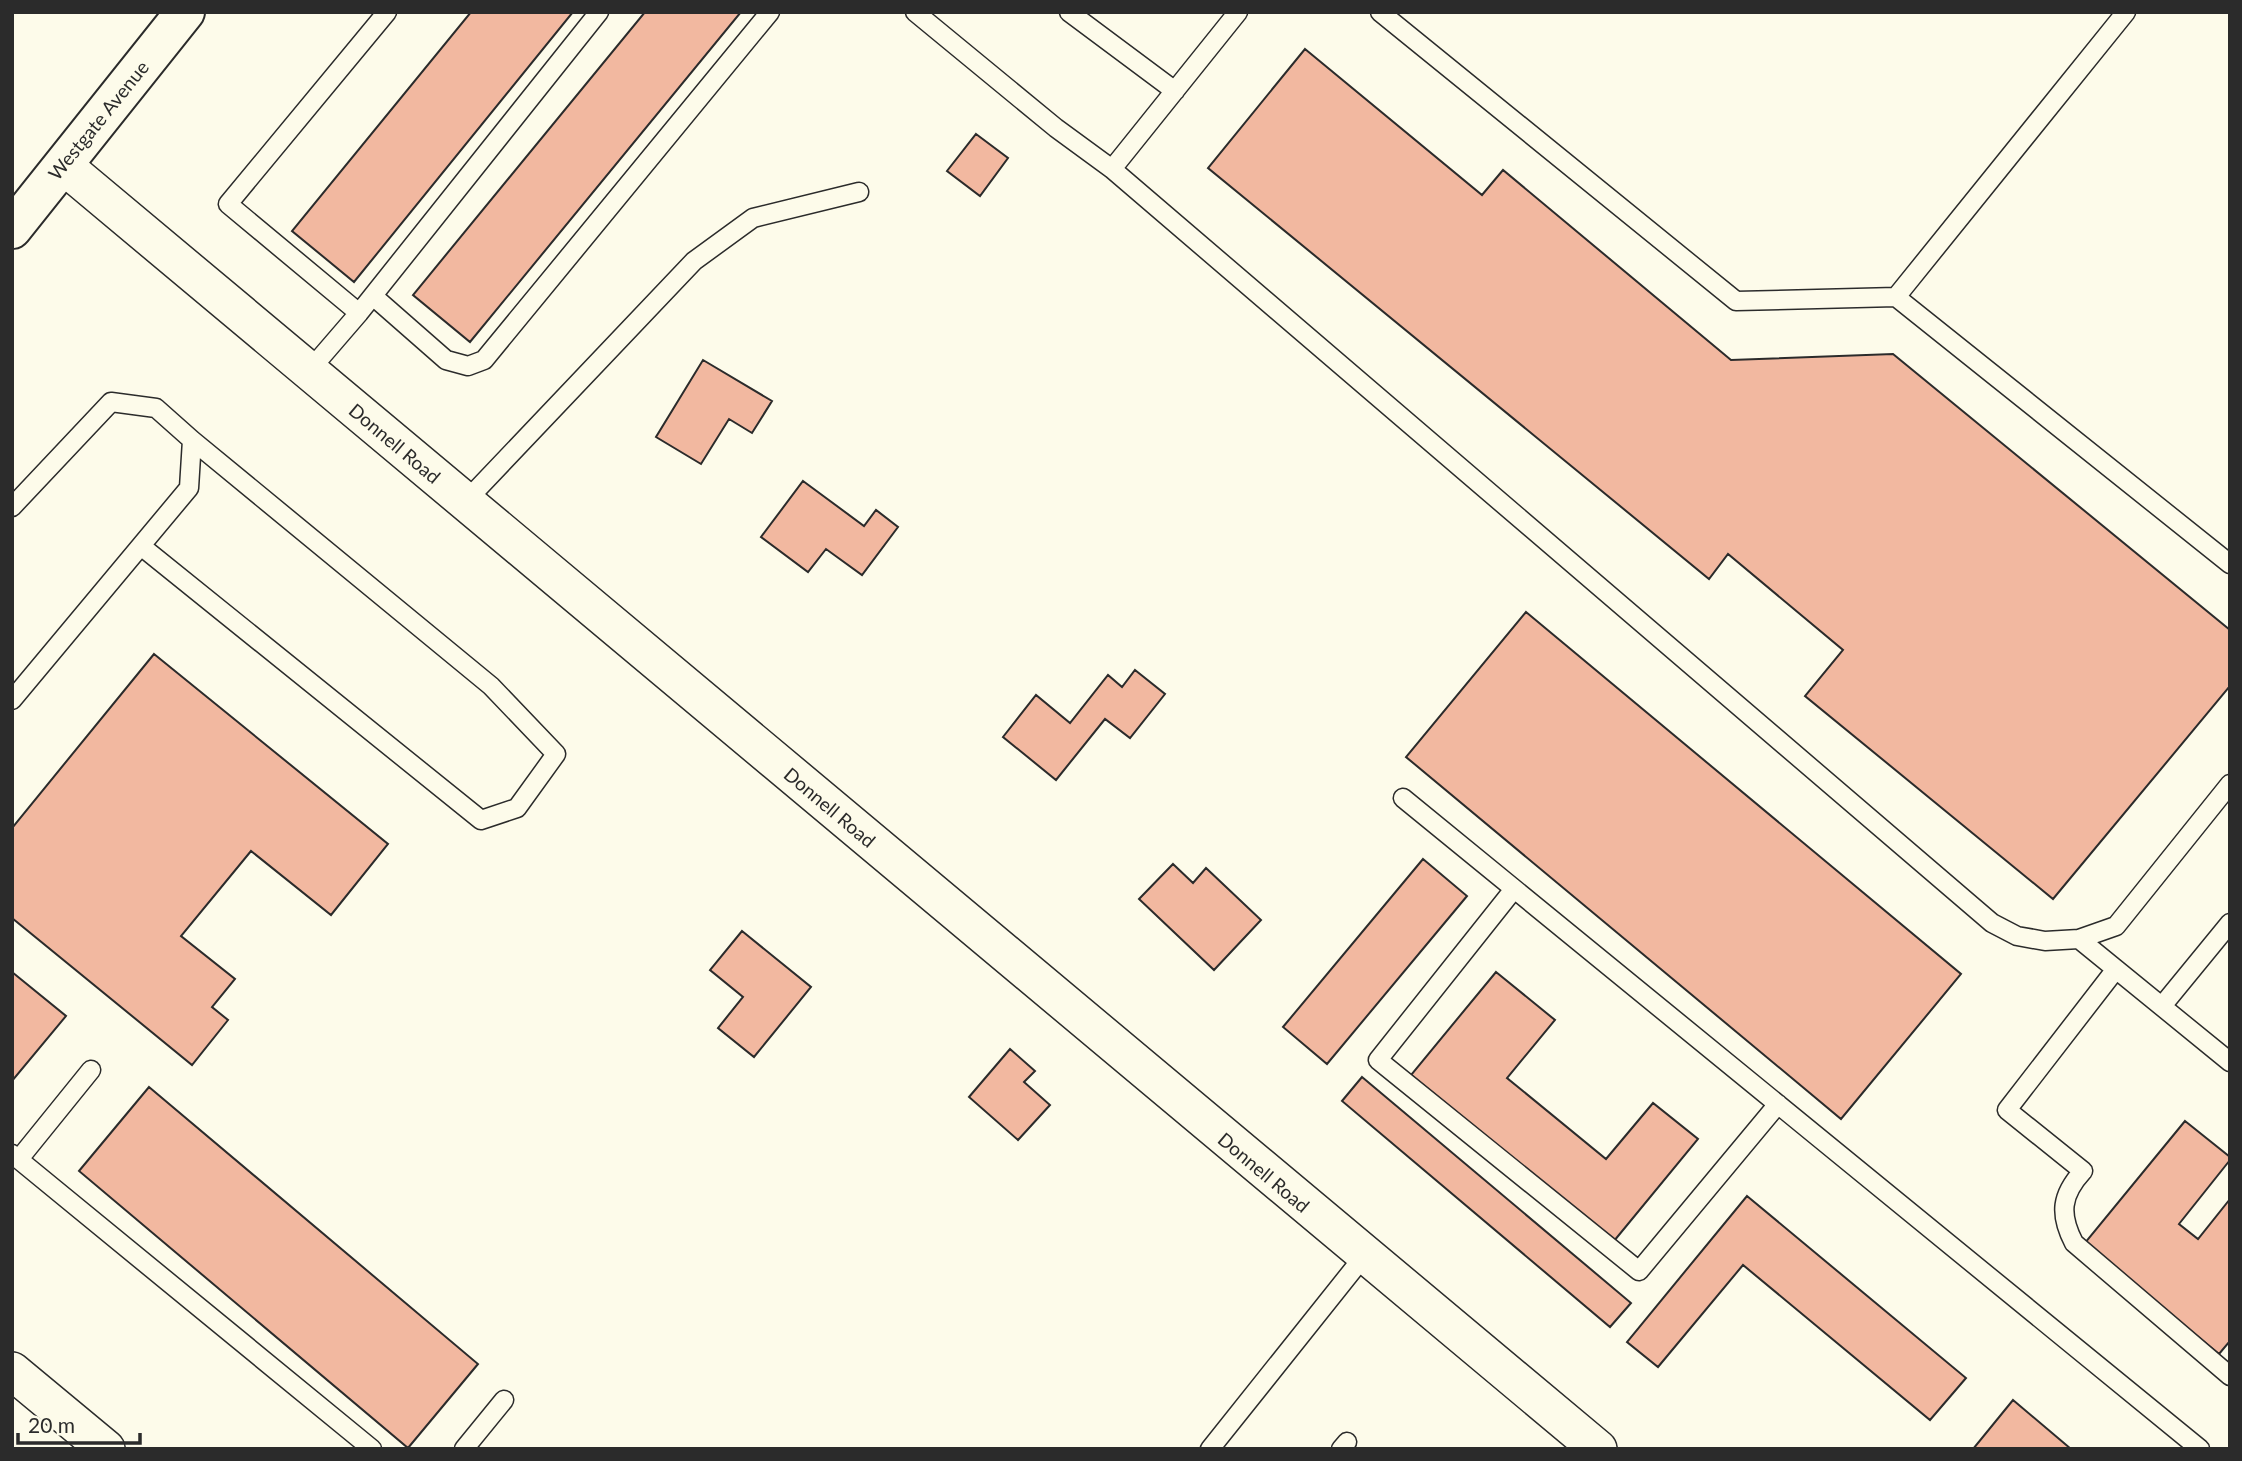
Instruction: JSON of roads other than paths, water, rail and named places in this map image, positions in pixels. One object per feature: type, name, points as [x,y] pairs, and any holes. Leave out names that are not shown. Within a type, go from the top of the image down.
[{"type":"street","name":"Westgate Avenue","points":[[15,220],[63,165],[184,12]]},
{"type":"street","name":"Donnell Road","points":[[63,165],[1598,1449]]},
{"type":"street","points":[[12,1371],[106,1449]]},
{"type":"lane","points":[[359,313],[228,204],[387,12]]},
{"type":"lane","points":[[309,371],[373,296],[599,12]]},
{"type":"lane","points":[[373,296],[446,360],[468,366],[484,360],[770,12]]},
{"type":"lane","points":[[915,12],[1056,128],[1112,169],[1992,923],[2017,936],[2045,942],[2079,939],[2116,926],[2230,784]]},
{"type":"lane","points":[[1069,12],[1175,91]]},
{"type":"lane","points":[[1112,169],[1238,12]]},
{"type":"lane","points":[[1380,12],[1736,301],[1896,297],[2230,564]]},
{"type":"lane","points":[[1896,297],[2126,12]]},
{"type":"lane","points":[[465,502],[694,261],[753,218],[859,192]]},
{"type":"lane","points":[[12,507],[111,402],[156,408],[491,685],[556,754],[517,808],[481,820],[141,546]]},
{"type":"lane","points":[[12,700],[189,488],[192,440]]},
{"type":"lane","points":[[1403,798],[2200,1449]]},
{"type":"lane","points":[[1514,889],[1378,1060],[1389,1069],[1639,1271],[1778,1104]]},
{"type":"lane","points":[[2162,1006],[2230,923]]},
{"type":"lane","points":[[2079,939],[2230,1062]]},
{"type":"lane","points":[[2116,969],[2007,1110],[2083,1171],[2072,1183],[2066,1197],[2064,1213],[2067,1229],[2074,1243],[2230,1376]]},
{"type":"lane","points":[[91,1070],[16,1157],[372,1449]]},
{"type":"lane","points":[[1210,1449],[1364,1256]]},
{"type":"lane","points":[[464,1449],[505,1400]]}]
